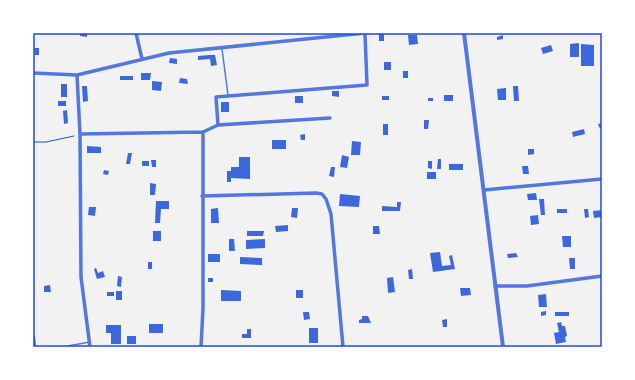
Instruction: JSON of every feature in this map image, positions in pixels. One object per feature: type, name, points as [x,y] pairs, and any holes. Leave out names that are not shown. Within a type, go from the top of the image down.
[{"type":"street","points":[[136,33],[142,59]]},
{"type":"street","points":[[33,73],[77,75],[169,53],[365,33],[367,85],[216,98],[218,125]]},
{"type":"street","points":[[464,33],[503,347]]},
{"type":"street","points":[[77,75],[80,134],[81,277],[90,347]]},
{"type":"street","points":[[80,134],[203,132],[218,125],[330,118]]},
{"type":"street","points":[[201,347],[203,308],[203,132]]},
{"type":"street","points":[[484,190],[602,179]]},
{"type":"street","points":[[202,196],[322,194],[326,199],[331,214],[334,234],[343,347]]},
{"type":"street","points":[[495,286],[527,286],[602,276]]},
{"type":"lane","points":[[222,48],[228,96]]},
{"type":"lane","points":[[62,347],[90,342]]},
{"type":"path","points":[[33,142],[46,142],[80,134]]},
{"type":"building","points":[[80,33],[87,33],[87,37],[80,36]]},
{"type":"building","points":[[379,33],[384,33],[384,41],[379,41]]},
{"type":"building","points":[[408,35],[417,35],[418,44],[409,45]]},
{"type":"building","points":[[503,35],[503,39],[497,40],[497,37]]},
{"type":"building","points":[[579,43],[579,57],[570,57],[570,44]]},
{"type":"building","points":[[581,44],[594,45],[594,66],[581,66]]},
{"type":"building","points":[[551,45],[553,51],[543,54],[541,48]]},
{"type":"building","points":[[34,48],[39,48],[39,55],[35,55]]},
{"type":"building","points":[[215,55],[217,65],[211,66],[210,59],[198,60],[198,56]]},
{"type":"building","points":[[170,58],[177,59],[177,64],[169,63]]},
{"type":"building","points":[[384,62],[391,62],[391,70],[384,70]]},
{"type":"building","points":[[403,71],[408,71],[408,78],[403,78]]},
{"type":"building","points":[[141,73],[151,73],[150,80],[141,80]]},
{"type":"building","points":[[120,76],[133,76],[133,80],[120,80]]},
{"type":"building","points":[[180,78],[187,79],[188,84],[179,83]]},
{"type":"building","points":[[152,81],[162,82],[161,91],[152,90]]},
{"type":"building","points":[[61,84],[67,84],[67,97],[61,97]]},
{"type":"building","points":[[82,86],[87,86],[88,101],[83,102]]},
{"type":"building","points":[[513,86],[518,86],[519,101],[514,101]]},
{"type":"building","points":[[506,88],[506,100],[498,100],[497,89]]},
{"type":"building","points":[[332,91],[339,91],[339,97],[332,96]]},
{"type":"building","points":[[444,95],[453,95],[453,101],[444,101]]},
{"type":"building","points":[[295,96],[303,96],[303,103],[295,103]]},
{"type":"building","points":[[382,96],[389,96],[389,100],[382,100]]},
{"type":"building","points":[[428,98],[433,98],[433,101],[428,101]]},
{"type":"building","points":[[58,101],[66,101],[66,106],[58,106]]},
{"type":"building","points":[[221,102],[229,102],[229,112],[221,112]]},
{"type":"building","points":[[67,110],[68,123],[64,124],[63,111]]},
{"type":"building","points":[[424,120],[429,120],[428,129],[424,129]]},
{"type":"building","points":[[602,123],[602,128],[600,129],[598,124]]},
{"type":"building","points":[[383,124],[388,124],[388,135],[383,135]]},
{"type":"building","points":[[584,129],[585,134],[573,137],[572,132]]},
{"type":"building","points":[[305,134],[305,140],[301,140],[300,135]]},
{"type":"building","points":[[272,140],[286,140],[286,149],[272,149]]},
{"type":"building","points":[[352,141],[361,142],[360,155],[351,155]]},
{"type":"building","points":[[87,146],[101,147],[101,153],[87,153]]},
{"type":"building","points":[[528,149],[534,149],[534,154],[528,155]]},
{"type":"building","points":[[128,153],[132,153],[130,164],[126,164]]},
{"type":"building","points":[[342,155],[349,157],[347,168],[340,167]]},
{"type":"building","points":[[239,157],[250,157],[250,179],[231,178],[231,182],[227,182],[227,171],[231,171],[231,167],[239,167]]},
{"type":"building","points":[[438,159],[441,159],[441,169],[437,169]]},
{"type":"building","points":[[151,160],[156,160],[156,167],[152,167]]},
{"type":"building","points":[[142,161],[149,161],[149,166],[142,166]]},
{"type":"building","points":[[428,161],[432,161],[432,169],[428,168]]},
{"type":"building","points":[[449,164],[463,164],[463,170],[449,170]]},
{"type":"building","points":[[522,166],[528,166],[529,174],[523,174]]},
{"type":"building","points":[[331,167],[335,167],[334,177],[329,176]]},
{"type":"building","points":[[104,170],[109,171],[108,175],[103,174]]},
{"type":"building","points":[[427,172],[436,172],[436,179],[427,179]]},
{"type":"building","points":[[150,183],[156,184],[155,195],[150,195]]},
{"type":"building","points":[[536,193],[537,200],[528,200],[527,194]]},
{"type":"building","points":[[340,194],[360,196],[359,207],[339,206]]},
{"type":"building","points":[[539,199],[544,199],[545,215],[541,215]]},
{"type":"building","points":[[156,201],[169,201],[169,209],[161,209],[160,223],[155,223]]},
{"type":"building","points":[[397,202],[401,202],[400,211],[382,211],[382,206],[397,207]]},
{"type":"building","points":[[89,207],[96,207],[95,216],[88,215]]},
{"type":"building","points":[[218,208],[219,223],[211,223],[211,209]]},
{"type":"building","points":[[292,208],[298,208],[297,218],[291,217]]},
{"type":"building","points":[[557,209],[567,209],[567,213],[557,213]]},
{"type":"building","points":[[584,209],[588,209],[589,217],[585,218]]},
{"type":"building","points":[[602,210],[602,217],[594,218],[593,211]]},
{"type":"building","points":[[538,215],[539,224],[531,225],[530,216]]},
{"type":"building","points":[[288,225],[288,231],[276,232],[275,226]]},
{"type":"building","points":[[373,226],[379,226],[380,234],[373,234]]},
{"type":"building","points":[[153,231],[161,231],[161,241],[153,241]]},
{"type":"building","points":[[247,231],[264,231],[263,236],[247,236]]},
{"type":"building","points":[[562,236],[571,236],[571,247],[563,247]]},
{"type":"building","points":[[229,239],[234,239],[235,251],[229,251]]},
{"type":"building","points":[[265,239],[265,248],[246,249],[246,240]]},
{"type":"building","points":[[440,252],[442,266],[451,265],[449,256],[452,255],[455,269],[433,272],[430,253]]},
{"type":"building","points":[[516,253],[518,257],[508,258],[507,254]]},
{"type":"building","points":[[208,254],[220,254],[220,262],[208,262]]},
{"type":"building","points":[[240,257],[262,258],[262,265],[240,264]]},
{"type":"building","points":[[569,258],[575,258],[575,269],[570,269]]},
{"type":"building","points":[[148,262],[152,262],[152,269],[148,269]]},
{"type":"building","points":[[96,268],[98,273],[103,271],[105,277],[97,279],[94,269]]},
{"type":"building","points":[[412,269],[413,279],[409,279],[408,270]]},
{"type":"building","points":[[118,276],[122,277],[121,287],[117,286]]},
{"type":"building","points":[[393,277],[395,292],[388,293],[387,278]]},
{"type":"building","points":[[208,278],[213,278],[213,282],[208,282]]},
{"type":"building","points":[[50,285],[51,292],[44,292],[44,286]]},
{"type":"building","points":[[460,288],[470,288],[471,295],[461,296]]},
{"type":"building","points":[[221,290],[241,291],[241,301],[221,301]]},
{"type":"building","points":[[296,290],[303,290],[303,298],[296,298]]},
{"type":"building","points":[[116,291],[122,291],[122,300],[116,300]]},
{"type":"building","points":[[107,292],[114,292],[114,296],[107,296]]},
{"type":"building","points":[[546,294],[547,307],[539,307],[538,295]]},
{"type":"building","points":[[546,311],[546,315],[541,316],[541,312]]},
{"type":"building","points":[[303,312],[309,312],[310,319],[304,320]]},
{"type":"building","points":[[555,312],[569,312],[569,316],[555,316]]},
{"type":"building","points":[[362,316],[368,316],[371,323],[359,323]]},
{"type":"building","points":[[447,319],[447,327],[443,327],[442,320]]},
{"type":"building","points":[[561,322],[562,326],[565,326],[567,336],[565,337],[566,342],[556,344],[554,333],[559,332],[557,323]]},
{"type":"building","points":[[149,324],[163,324],[163,333],[149,333]]},
{"type":"building","points":[[106,325],[121,325],[121,344],[111,344],[111,333],[106,333]]},
{"type":"building","points":[[309,328],[318,328],[318,343],[309,343]]},
{"type":"building","points":[[247,329],[251,329],[251,338],[242,338],[242,334],[247,334]]},
{"type":"building","points":[[33,336],[35,336],[36,346],[33,346]]},
{"type":"building","points":[[127,336],[136,336],[136,344],[127,344]]}]
